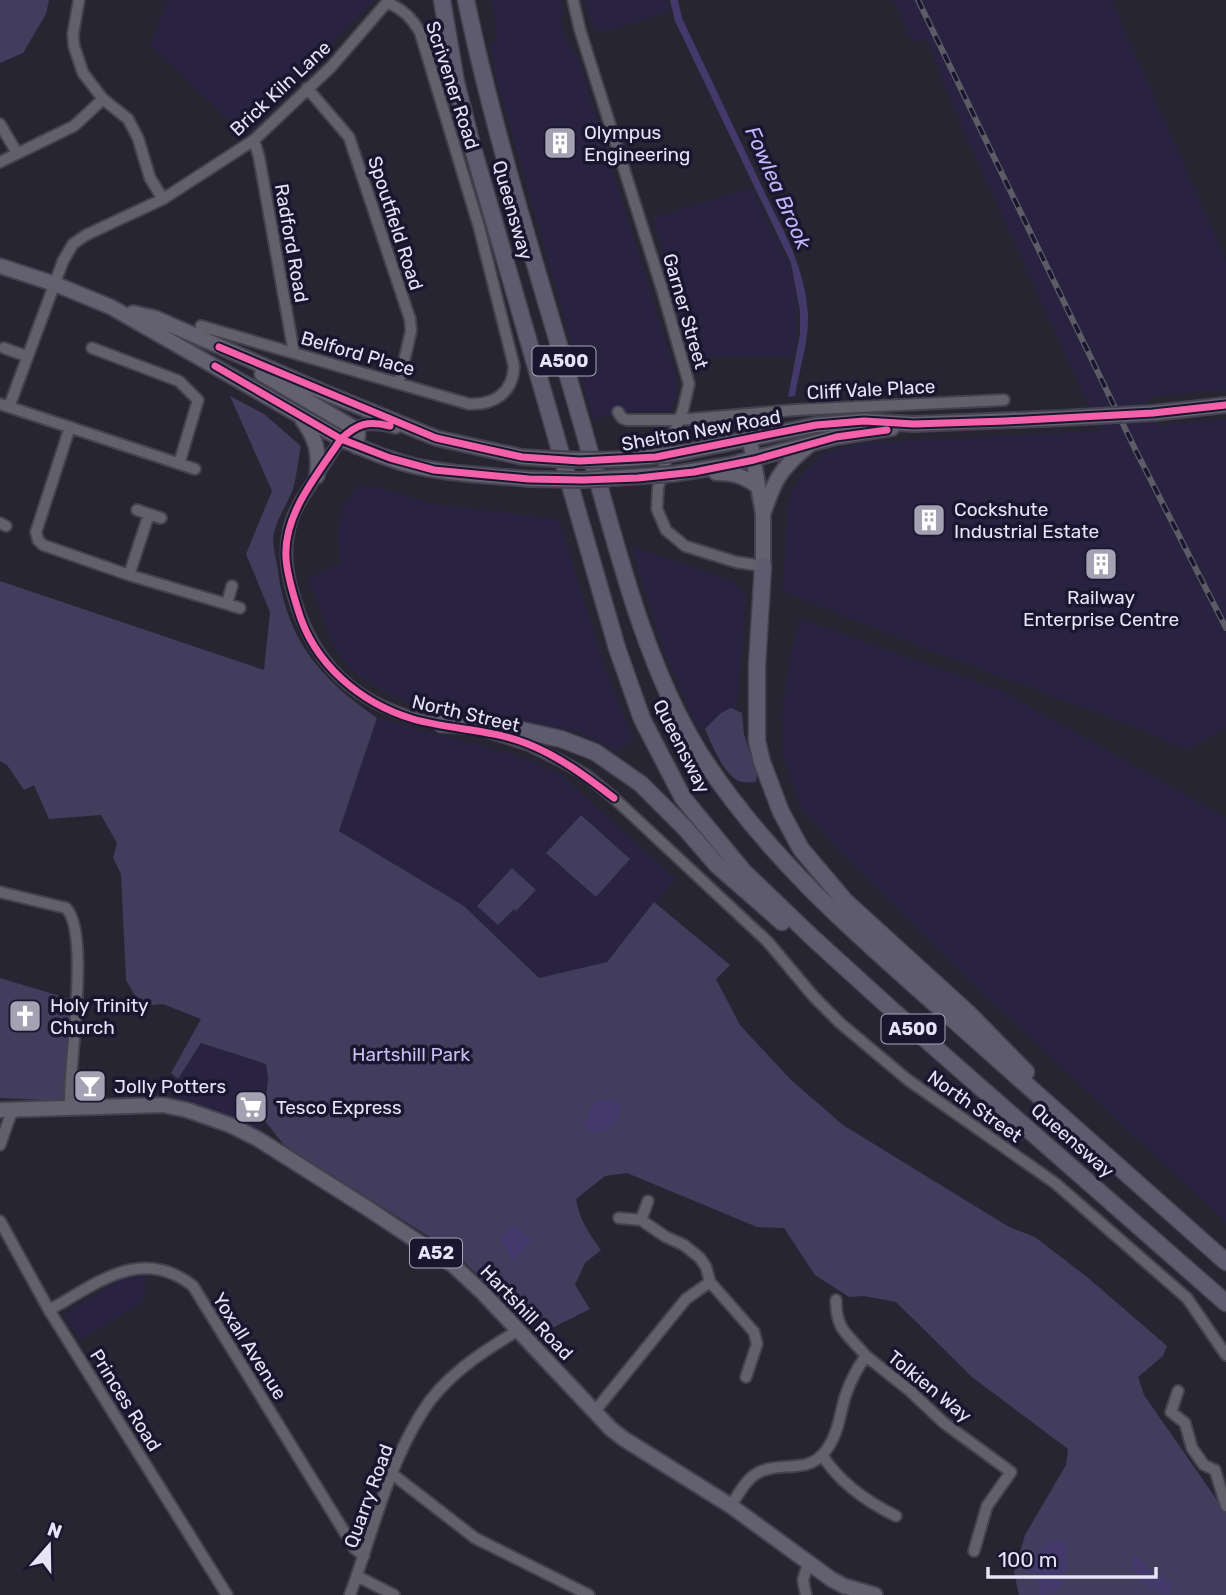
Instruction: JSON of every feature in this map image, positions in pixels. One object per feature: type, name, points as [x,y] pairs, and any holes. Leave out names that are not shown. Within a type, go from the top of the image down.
[{"type":"highway","name":"Queensway","points":[[466,0],[494,121],[618,550],[646,638],[679,716],[700,753],[762,838],[824,904],[1226,1262]]},
{"type":"highway","name":"Queensway","points":[[442,3],[456,82],[472,145],[598,585],[642,719],[683,798],[721,846],[794,920],[891,1009],[1223,1301]]},
{"type":"highway","points":[[763,566],[757,665],[757,741],[781,813],[801,849],[845,901],[968,1013],[1136,1182]]},
{"type":"highway","points":[[441,724],[512,727],[561,739],[595,752],[656,798],[717,865],[763,906],[891,1009]]},
{"type":"main road","name":"Shelton New Road","points":[[0,266],[55,284],[111,307],[341,439],[434,470],[530,479],[583,480],[694,472],[754,460],[812,442],[914,424]]},
{"type":"main road","name":"Shelton New Road","points":[[111,307],[155,318],[436,438],[522,457],[626,461],[750,440],[816,425],[864,421],[914,424],[1063,418],[1153,413],[1226,405]]},
{"type":"main road","points":[[219,347],[354,428],[358,434],[356,446]]},
{"type":"main road","points":[[300,415],[314,436],[319,455],[317,476]]},
{"type":"main road","points":[[750,440],[763,514],[763,566]]},
{"type":"main road","points":[[763,514],[772,486],[781,470],[812,442]]},
{"type":"main road","points":[[694,472],[731,473],[757,486]]},
{"type":"main road","name":"Hartshill Road","points":[[6,1110],[163,1105],[187,1110],[253,1136],[453,1265],[484,1293],[624,1439],[731,1506],[808,1564],[844,1586],[875,1595]]},
{"type":"street","points":[[79,0],[73,34],[83,73],[103,99],[128,120],[138,138],[150,178],[163,199]]},
{"type":"street","name":"Garner Street","points":[[573,0],[687,374],[688,395],[656,497],[657,509],[666,530],[685,546],[736,562],[763,566]]},
{"type":"street","name":"Brick Kiln Lane","points":[[4,405],[73,244],[86,235],[163,199],[254,140],[331,67],[388,1]]},
{"type":"street","name":"Scrivener Road","points":[[388,1],[413,20],[421,32],[479,227],[514,366],[513,376],[504,393]]},
{"type":"street","name":"Spoutfield Road","points":[[307,88],[349,137],[410,319],[411,331],[399,383]]},
{"type":"street","points":[[0,162],[74,126],[103,99]]},
{"type":"street","points":[[0,124],[17,153]]},
{"type":"street","name":"Radford Road","points":[[254,140],[294,353]]},
{"type":"street","name":"Belford Place","points":[[201,326],[469,404],[485,405],[504,393]]},
{"type":"street","points":[[4,348],[26,356]]},
{"type":"street","points":[[92,348],[179,380],[204,399],[179,464]]},
{"type":"street","name":"Cliff Vale Place","points":[[618,412],[627,420],[678,420],[782,411],[1004,400]]},
{"type":"street","points":[[4,405],[195,469]]},
{"type":"street","points":[[354,428],[360,424],[377,423],[436,438]]},
{"type":"street","points":[[70,427],[36,532],[38,540],[43,545],[130,575],[240,608]]},
{"type":"street","name":"North Street","points":[[354,428],[341,439],[293,516],[285,557],[302,624],[326,663],[343,682],[384,707],[413,719],[502,736],[529,744],[586,775],[768,942],[814,997],[840,1023],[908,1080],[1055,1183],[1187,1298],[1226,1355]]},
{"type":"street","points":[[137,510],[161,518]]},
{"type":"street","points":[[130,575],[149,514]]},
{"type":"street","points":[[227,603],[232,586]]},
{"type":"street","points":[[0,892],[66,908],[73,914],[77,950],[76,1034],[69,1086],[70,1108]]},
{"type":"street","points":[[0,1145],[6,1110]]},
{"type":"street","points":[[641,1220],[648,1201]]},
{"type":"street","points":[[620,1218],[641,1220],[692,1251],[706,1267],[710,1282],[754,1332],[757,1344],[746,1377]]},
{"type":"street","name":"Princes Road","points":[[0,1221],[49,1310],[227,1595]]},
{"type":"street","name":"Yoxall Avenue","points":[[49,1310],[114,1274],[133,1269],[159,1268],[182,1277],[193,1286],[355,1549],[364,1556]]},
{"type":"street","points":[[595,1411],[686,1299],[710,1282]]},
{"type":"street","points":[[836,1300],[836,1315],[840,1328],[866,1356]]},
{"type":"street","name":"Quarry Road","points":[[350,1595],[391,1473],[421,1413],[454,1375],[490,1347],[519,1330]]},
{"type":"street","name":"Tolkien Way","points":[[822,1455],[839,1427],[846,1395],[856,1370],[866,1356],[909,1390],[944,1423],[1011,1472],[987,1506],[974,1551]]},
{"type":"street","points":[[1178,1391],[1171,1412],[1185,1423],[1192,1448],[1204,1465],[1216,1470]]},
{"type":"street","points":[[731,1506],[752,1476],[765,1469],[800,1466],[813,1462],[822,1455],[832,1470],[855,1492],[896,1516]]},
{"type":"street","points":[[1216,1470],[1226,1463]]},
{"type":"street","points":[[1216,1470],[1226,1506]]},
{"type":"street","points":[[391,1473],[475,1538],[589,1595]]},
{"type":"street","points":[[806,1595],[803,1580],[808,1564]]},
{"type":"street","points":[[357,1577],[394,1595]]},
{"type":"shaded area","points":[[167,0],[374,0],[244,135],[151,45]]},
{"type":"shaded area","points":[[491,0],[560,0],[564,13],[561,21],[564,35],[568,45],[576,52],[677,378],[676,398],[670,411],[628,411],[593,419],[497,80],[489,44],[498,43]]},
{"type":"shaded area","points":[[584,0],[667,0],[669,12],[607,31],[595,30]]},
{"type":"shaded area","points":[[670,0],[678,0],[682,18],[797,262],[807,302],[808,325],[795,396],[788,397],[800,334],[800,311],[791,263],[675,21]]},
{"type":"shaded area","points":[[893,0],[1111,0],[1226,260],[1226,390],[1156,396],[1146,401],[1158,426],[1226,419],[1226,728],[1187,750],[1138,728],[930,650],[783,591],[788,500],[802,474],[826,452],[861,443],[1100,431],[962,127],[927,40],[913,42]]},
{"type":"shaded area","points":[[751,188],[789,264],[795,287],[795,356],[695,357],[653,218]]},
{"type":"shaded area","points":[[372,486],[434,504],[559,519],[601,657],[633,739],[617,751],[574,730],[412,704],[374,687],[348,666],[335,650],[308,577],[340,565],[338,534],[344,505],[358,487]]},
{"type":"shaded area","points":[[631,546],[731,580],[746,597],[735,727],[696,726],[662,646]]},
{"type":"shaded area","points":[[800,619],[1000,690],[1226,818],[1226,1222],[976,987],[802,811],[783,754],[782,713],[790,659]]},
{"type":"shaded area","points":[[377,718],[513,754],[560,774],[675,879],[607,962],[539,978],[464,906],[339,831]]},
{"type":"shaded area","points":[[201,1043],[266,1065],[268,1078],[261,1134],[223,1114],[173,1095],[178,1079]]},
{"type":"shaded area","points":[[607,1099],[619,1103],[619,1118],[615,1124],[604,1132],[597,1133],[584,1127],[588,1113],[597,1101]]},
{"type":"shaded area","points":[[514,1227],[532,1240],[512,1261],[500,1239]]},
{"type":"shaded area","points":[[146,1275],[143,1301],[80,1340],[64,1314],[119,1280]]},
{"type":"shaded area","points":[[1059,1539],[1065,1543],[1067,1552],[1065,1577],[1056,1590],[1040,1595],[1037,1580],[1028,1571],[1042,1546]]},
{"type":"shaded area","points":[[1135,1554],[1151,1571],[1173,1584],[1169,1595],[1135,1579],[1132,1560]]},
{"type":"green space","points":[[0,0],[49,0],[46,14],[23,53],[0,63]]},
{"type":"green space","name":"Hartshill Park","points":[[230,396],[264,414],[301,446],[293,489],[273,539],[289,618],[310,656],[323,673],[377,718],[339,831],[464,906],[539,978],[607,962],[654,902],[730,965],[716,979],[740,1025],[791,1080],[843,1125],[1009,1227],[1035,1237],[1087,1277],[1167,1346],[1163,1356],[1138,1377],[1144,1395],[1226,1513],[1226,1595],[1019,1595],[1014,1572],[1025,1535],[1066,1465],[1068,1449],[972,1377],[896,1302],[864,1296],[849,1297],[815,1275],[784,1228],[757,1227],[627,1173],[605,1176],[576,1199],[585,1226],[601,1250],[585,1263],[575,1285],[590,1309],[540,1334],[464,1262],[431,1238],[284,1145],[264,1120],[268,1078],[266,1064],[201,1043],[178,1079],[171,1073],[201,1019],[163,1004],[141,1006],[126,980],[121,874],[113,858],[117,843],[101,815],[49,819],[34,785],[24,790],[7,765],[0,761],[0,581],[264,670],[270,612],[246,554],[272,491]]},
{"type":"green space","points":[[731,708],[742,713],[744,734],[757,775],[756,782],[739,781],[728,772],[705,729],[721,713]]},
{"type":"green space","points":[[581,815],[630,859],[596,897],[546,853]]},
{"type":"green space","points":[[512,868],[536,890],[498,925],[477,906]]},
{"type":"green space","points":[[0,978],[70,999],[65,1101],[0,1098]]},
{"type":"railway","points":[[918,0],[1136,451],[1226,628]]},
{"type":"cycle path","points":[[219,347],[436,438],[522,457],[580,461],[656,457],[816,425],[864,421],[914,424],[1006,421],[1153,413],[1226,405]]},
{"type":"cycle path","points":[[215,366],[341,439],[390,458],[434,470],[529,479],[638,478],[694,472],[754,460],[836,437],[887,430]]},
{"type":"cycle path","points":[[390,426],[375,423],[363,425],[341,439],[304,495],[290,526],[286,558],[289,578],[305,630],[315,648],[342,679],[375,703],[413,719],[500,735],[528,744],[562,761],[614,798]]},
{"type":"place","name":"Olympus Engineering","points":[[560,143]]},
{"type":"place","name":"Cockshute Industrial Estate","points":[[929,520]]},
{"type":"place","name":"Railway Enterprise Centre","points":[[1101,564]]},
{"type":"place","name":"Holy Trinity Church","points":[[25,1016]]},
{"type":"place","name":"Jolly Potters","points":[[90,1086]]},
{"type":"place","name":"Tesco Express","points":[[251,1107]]},
{"type":"water label","name":"Fowlea Brook","points":[[778,188]]}]
